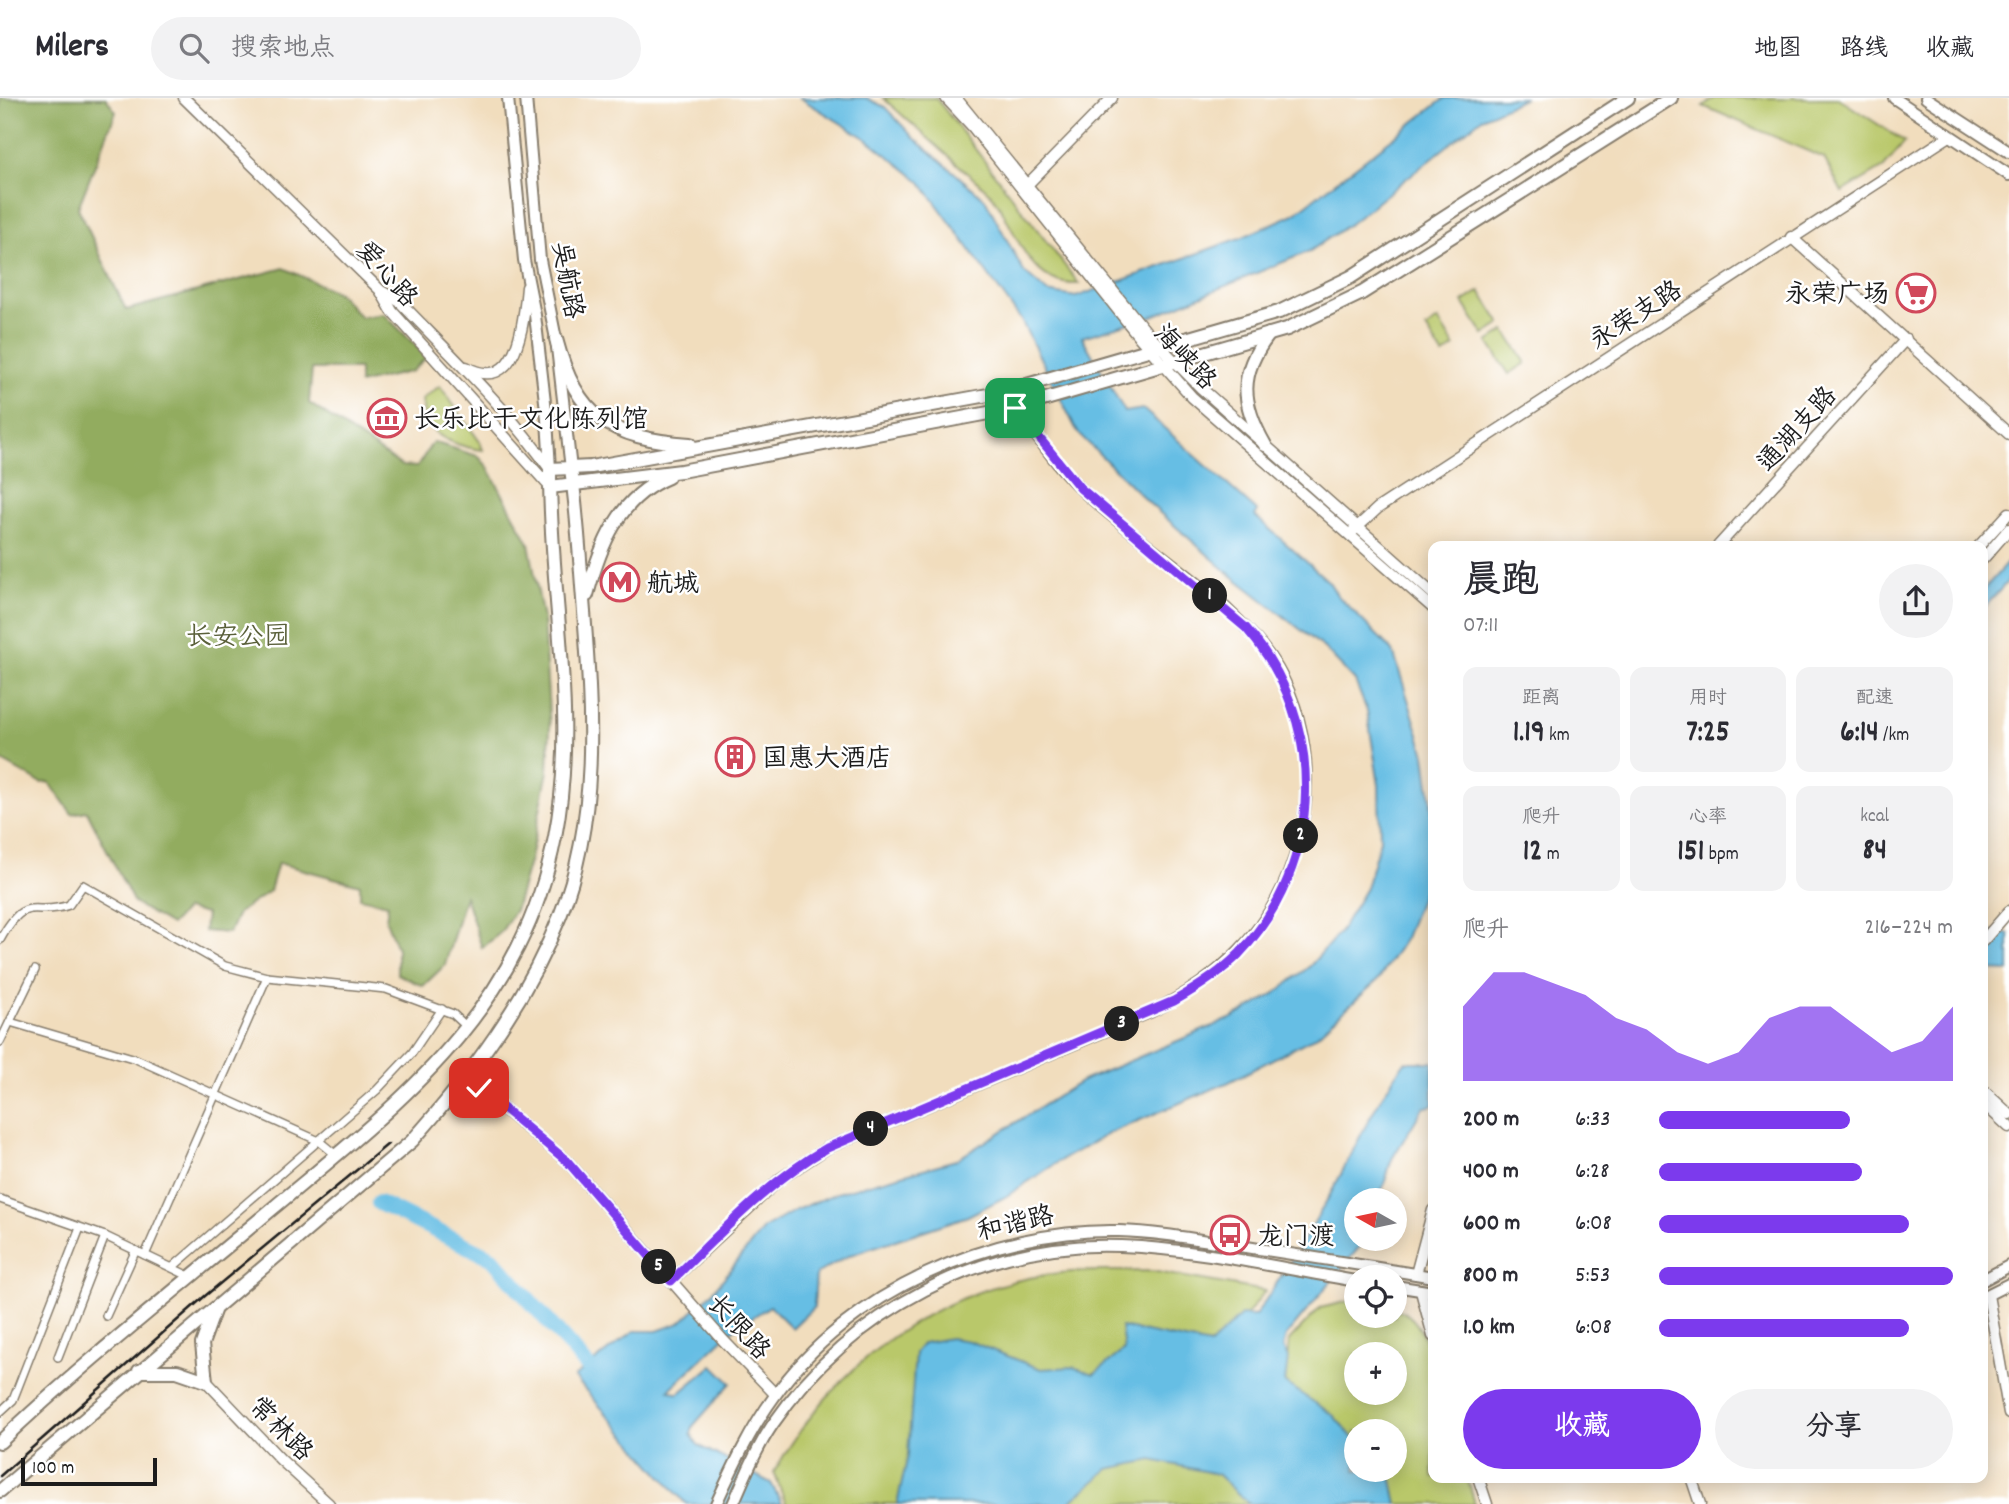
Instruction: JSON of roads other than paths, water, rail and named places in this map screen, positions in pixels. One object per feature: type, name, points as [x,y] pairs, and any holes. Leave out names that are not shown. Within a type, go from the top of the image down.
[{"type":"highway","points":[[0,1442],[336,1155],[436,1065],[468,1028],[503,975],[529,925],[555,837],[562,788],[565,693],[550,468],[571,469],[999,393],[1114,362],[1304,303],[1352,277],[1628,98]]},
{"type":"highway","points":[[550,487],[681,471],[1015,408],[1119,380],[1269,334],[1311,319],[1362,293],[1671,98]]},
{"type":"highway","points":[[1265,445],[1255,427],[1245,393],[1252,362],[1269,334]]},
{"type":"highway","points":[[556,339],[572,386],[594,413],[614,428],[642,439],[708,445]]},
{"type":"highway","points":[[0,1492],[412,1141],[467,1079],[515,1006],[561,916],[573,875],[586,804],[591,748],[580,547],[571,469]]},
{"type":"highway","points":[[584,605],[599,550],[612,524],[644,491],[681,471]]},
{"type":"highway","points":[[555,552],[559,543],[566,541],[580,547]]},
{"type":"highway","points":[[139,1371],[177,1371],[206,1381],[202,1344],[217,1305]]},
{"type":"main road","name":"吴航路","points":[[508,98],[528,283],[543,385],[550,468]]},
{"type":"main road","name":"吴航路","points":[[526,98],[540,260],[556,339],[571,469]]},
{"type":"main road","points":[[1894,98],[2009,175]]},
{"type":"main road","points":[[1926,98],[2009,152]]},
{"type":"main road","points":[[543,385],[551,393],[558,390],[562,383]]},
{"type":"main road","name":"和谐路","points":[[716,1504],[739,1455],[775,1394],[850,1320],[931,1272],[997,1246],[1038,1236],[1120,1231],[1292,1254],[1428,1276]]},
{"type":"main road","name":"和谐路","points":[[733,1504],[752,1461],[785,1408],[821,1366],[850,1339],[914,1295],[971,1269],[1030,1253],[1120,1246],[1344,1278]]},
{"type":"main road","points":[[1988,1277],[2009,1266]]},
{"type":"main road","points":[[1988,1294],[2009,1284]]},
{"type":"main road","points":[[1407,1288],[1427,1292]]},
{"type":"street","name":"爱心路","points":[[184,98],[380,290],[391,311],[550,487]]},
{"type":"street","name":"海峡路","points":[[946,98],[1025,188]]},
{"type":"street","name":"海峡路","points":[[956,98],[1094,274],[1170,364],[1265,445],[1428,603]]},
{"type":"street","points":[[1025,188],[1112,98]]},
{"type":"street","name":"永荣支路","points":[[1354,529],[1378,508],[1948,136]]},
{"type":"street","points":[[1791,237],[2009,434]]},
{"type":"street","points":[[459,363],[483,373],[495,371],[511,360],[519,347],[524,325],[528,283]]},
{"type":"street","points":[[380,290],[400,302],[459,363],[522,429],[550,468]]},
{"type":"street","name":"通湖支路","points":[[1723,541],[1906,339]]},
{"type":"street","name":"海峡路","points":[[1170,364],[1192,397],[1428,590]]},
{"type":"street","points":[[671,1281],[780,1179],[827,1148],[1151,1012],[1196,988],[1237,956],[1251,940],[1286,880],[1303,822],[1307,768],[1292,703],[1264,649],[1234,617],[1080,488],[1015,408]]},
{"type":"street","points":[[1984,541],[2009,513]]},
{"type":"street","points":[[1988,553],[2009,529]]},
{"type":"street","points":[[0,940],[8,926],[25,909],[69,905],[83,885],[225,966],[267,977],[386,989],[453,1014],[468,1028]]},
{"type":"street","points":[[1988,935],[2006,914]]},
{"type":"street","points":[[0,1042],[35,970]]},
{"type":"street","points":[[145,1255],[267,977]]},
{"type":"street","points":[[174,1266],[402,1065],[442,1009]]},
{"type":"street","points":[[10,1022],[136,1059],[318,1141],[336,1155]]},
{"type":"street","name":"长限路","points":[[467,1079],[567,1161],[723,1340],[775,1394]]},
{"type":"street","points":[[1988,1095],[2009,1114]]},
{"type":"street","points":[[1988,1107],[2009,1126]]},
{"type":"street","points":[[0,1199],[106,1236],[135,1252],[174,1266],[191,1277]]},
{"type":"street","points":[[1413,1274],[1428,1226]]},
{"type":"street","points":[[0,1412],[13,1400],[80,1228]]},
{"type":"street","points":[[58,1357],[106,1236]]},
{"type":"street","points":[[106,1316],[135,1252]]},
{"type":"street","points":[[1988,1311],[2009,1414]]},
{"type":"street","name":"常林路","points":[[206,1381],[281,1460],[329,1504]]},
{"type":"street","points":[[1480,1483],[1486,1504]]},
{"type":"street","points":[[1693,1483],[1700,1504]]},
{"type":"water","points":[[800,98],[866,98],[885,107],[914,138],[985,199],[1024,272],[1047,292],[1076,297],[1243,237],[1294,214],[1445,98],[1525,98],[1482,118],[1351,223],[1310,251],[1150,317],[1082,337],[1125,412],[1143,409],[1257,511],[1255,516],[1329,582],[1337,595],[1393,651],[1425,754],[1428,778],[1428,878],[1405,938],[1378,980],[1315,1037],[1229,1082],[1112,1132],[1058,1162],[1005,1197],[968,1216],[850,1255],[816,1274],[814,1307],[792,1328],[770,1306],[731,1331],[669,1390],[678,1394],[713,1365],[731,1383],[693,1426],[691,1434],[698,1445],[771,1483],[782,1504],[686,1504],[574,1377],[634,1331],[657,1331],[680,1323],[711,1294],[763,1229],[796,1210],[837,1193],[956,1160],[1082,1081],[1230,1019],[1273,995],[1310,966],[1339,933],[1366,888],[1380,840],[1379,785],[1367,711],[1355,681],[1324,648],[1231,575],[1151,505],[1078,433],[1021,320],[920,181],[868,140]]},
{"type":"water","points":[[2009,561],[2009,580],[1988,603],[1988,584]]},
{"type":"water","points":[[1988,932],[2009,934],[2009,971],[1988,970]]},
{"type":"water","points":[[1405,1062],[1428,1062],[1428,1106],[1423,1108],[1392,1159],[1383,1188],[1344,1188],[1344,1251],[1356,1251],[1286,1336],[1283,1347],[1288,1358],[1285,1383],[1332,1414],[1344,1428],[1344,1482],[1392,1482],[1397,1504],[1249,1504],[1217,1474],[1152,1460],[1108,1469],[1068,1504],[897,1504],[908,1455],[915,1353],[923,1343],[950,1338],[969,1341],[1041,1369],[1073,1367],[1094,1374],[1124,1350],[1121,1327],[1210,1345],[1241,1315],[1255,1316],[1309,1231],[1373,1113]]},
{"type":"waterway","points":[[379,1203],[492,1258],[600,1380]]},
{"type":"railway","points":[[0,1476],[205,1296],[388,1144]]},
{"type":"place","name":"永荣广场","points":[[1916,293]]},
{"type":"place","name":"长乐比干文化陈列馆","points":[[387,418]]},
{"type":"place","name":"航城","points":[[620,582]]},
{"type":"place","name":"国惠大酒店","points":[[735,757]]},
{"type":"place","name":"龙门渡","points":[[1230,1235]]},
{"type":"park label","name":"长安公园","points":[[238,635]]}]
